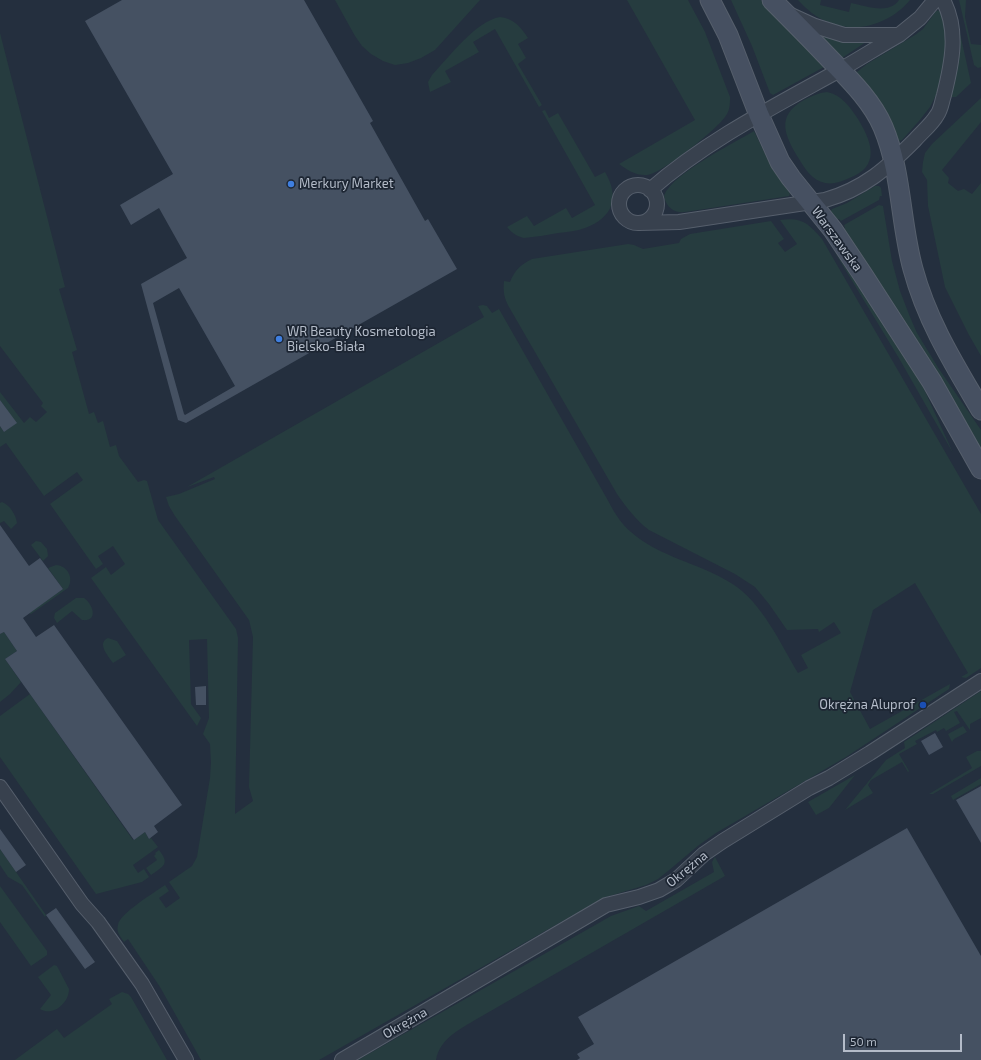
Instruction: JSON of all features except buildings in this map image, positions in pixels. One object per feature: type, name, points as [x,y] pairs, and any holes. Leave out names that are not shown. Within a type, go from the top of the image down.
[{"type":"main road","name":"Warszawska","points":[[710,0],[728,35],[759,115],[780,162],[833,230],[859,269],[932,382],[981,469]]},
{"type":"main road","points":[[778,6],[840,69],[864,97],[883,127],[894,161],[906,238],[920,294],[938,335],[981,410]]},
{"type":"street","points":[[650,190],[692,157],[759,115],[899,35],[920,18],[935,0]]},
{"type":"street","points":[[639,223],[645,222],[654,214],[657,207],[657,201],[650,190],[642,186],[632,187],[627,189],[620,199],[623,216],[633,222],[639,223],[678,222],[825,200],[840,196],[878,174],[894,161],[938,114],[950,71],[953,50],[952,28],[949,11],[943,0]]},
{"type":"street","points":[[778,6],[815,26],[844,35],[899,35]]},
{"type":"street","name":"Okrężna","points":[[342,1060],[606,905],[639,897],[659,890],[676,880],[704,854],[723,841],[809,788],[870,753],[981,681]]},
{"type":"street","points":[[0,787],[82,904],[98,922],[142,984],[186,1060]]},
{"type":"green space","points":[[335,0],[480,0],[435,50],[408,63],[395,65],[383,61],[371,54],[362,46]]},
{"type":"green space","points":[[627,0],[688,0],[705,32],[730,97],[727,115],[720,123],[675,160],[654,173],[647,175],[640,175],[632,172],[619,164],[695,120]]},
{"type":"green space","points":[[731,0],[761,0],[824,67],[773,95],[770,93],[752,46]]},
{"type":"green space","points":[[798,0],[821,0],[820,5],[849,12],[851,3],[883,8],[895,5],[899,0],[910,0],[893,15],[883,20],[862,27],[850,27],[839,26],[820,18]]},
{"type":"green space","points":[[959,0],[966,0],[965,17],[971,44],[981,45],[981,67],[978,68],[974,65]]},
{"type":"green space","points":[[936,11],[943,11],[947,49],[942,83],[930,107],[902,140],[899,141],[897,140],[880,104],[856,73],[867,64],[915,35],[923,29]]},
{"type":"green space","points":[[500,17],[513,21],[528,38],[518,44],[526,58],[518,64],[542,105],[539,107],[495,29],[473,42],[479,52],[445,71],[451,82],[430,92],[428,82],[432,75],[463,41],[482,25]]},
{"type":"green space","points":[[0,33],[65,287],[59,289],[77,350],[72,352],[89,414],[94,412],[98,423],[103,421],[110,447],[116,445],[119,456],[138,482],[144,480],[147,481],[158,520],[236,629],[238,638],[235,814],[253,801],[249,787],[253,637],[249,620],[175,516],[166,497],[179,494],[215,479],[214,477],[187,487],[484,317],[478,306],[487,306],[492,313],[499,309],[623,525],[642,541],[654,548],[719,576],[742,591],[761,612],[777,636],[798,673],[808,668],[801,655],[841,633],[834,622],[819,632],[818,629],[787,630],[755,587],[735,574],[649,530],[632,514],[617,494],[506,301],[504,281],[510,282],[518,268],[532,259],[628,244],[643,249],[679,243],[681,239],[690,234],[771,221],[784,239],[778,243],[785,252],[797,244],[780,220],[799,220],[813,229],[822,239],[981,514],[981,668],[966,678],[961,677],[968,673],[915,583],[873,610],[850,692],[870,729],[950,684],[949,689],[846,757],[716,833],[658,879],[646,885],[603,898],[319,1060],[201,1060],[160,987],[128,939],[124,942],[119,934],[118,925],[124,915],[131,909],[165,885],[169,891],[159,898],[166,908],[180,898],[169,882],[192,866],[197,857],[210,778],[211,763],[210,744],[203,734],[209,718],[207,639],[189,640],[191,704],[201,718],[197,726],[91,578],[106,567],[111,575],[125,564],[113,546],[98,556],[103,564],[96,569],[50,504],[83,480],[77,472],[44,496],[6,443],[0,447],[0,426],[4,432],[16,423],[0,400],[0,392],[24,423],[30,417],[36,422],[47,412],[41,406],[43,403],[0,346]]},
{"type":"green space","points":[[958,33],[960,33],[971,83],[956,97],[952,97],[950,93]]},
{"type":"green space","points":[[824,36],[866,42],[842,58],[823,38]]},
{"type":"green space","points":[[827,92],[837,96],[852,110],[866,135],[871,150],[868,164],[862,171],[840,182],[832,183],[820,182],[806,170],[790,142],[785,127],[789,113],[795,106],[812,96]]},
{"type":"green space","points":[[981,98],[981,122],[942,170],[949,178],[948,183],[958,191],[964,189],[972,194],[981,183],[981,356],[945,287],[928,206],[927,180],[922,172],[925,153],[932,144]]},
{"type":"green space","points":[[545,110],[549,118],[558,113],[595,177],[605,172],[610,181],[613,198],[608,212],[595,224],[575,231],[524,238],[514,234],[507,227],[527,216],[534,226],[566,208],[572,218],[595,205],[542,111]]},
{"type":"green space","points":[[754,131],[773,170],[790,193],[789,196],[685,212],[674,211],[669,207],[664,197],[668,189],[677,180],[703,161]]},
{"type":"green space","points":[[875,186],[879,186],[881,188],[882,196],[880,196],[879,200],[841,221],[839,219],[836,220],[830,213],[832,209],[847,203]]},
{"type":"green space","points":[[879,205],[883,206],[892,261],[900,291],[910,317],[917,333],[939,369],[981,430],[981,449],[920,345],[843,230],[845,228],[844,225]]},
{"type":"green space","points":[[834,251],[894,337],[923,387],[953,453],[900,360]]},
{"type":"green space","points":[[2,502],[10,508],[17,523],[11,529],[4,521],[0,523],[0,503]]},
{"type":"green space","points":[[36,541],[41,542],[47,549],[48,556],[43,561],[31,545]]},
{"type":"green space","points":[[56,565],[64,568],[69,573],[70,584],[68,588],[31,614],[29,613],[63,589],[48,568]]},
{"type":"green space","points":[[76,598],[84,598],[90,604],[93,612],[91,618],[82,620],[72,611],[57,623],[54,618],[55,613]]},
{"type":"green space","points":[[4,632],[17,651],[5,659],[21,682],[0,702],[0,634]]},
{"type":"green space","points":[[108,638],[117,641],[126,655],[113,663],[103,647],[103,643]]},
{"type":"green space","points":[[981,691],[981,718],[970,724],[970,730],[957,711],[954,712],[960,723],[946,731],[944,728],[937,732],[936,730],[915,741],[917,744],[899,754],[909,771],[908,772],[902,762],[871,780],[868,785],[873,793],[845,810],[886,760],[905,748],[904,742]]},
{"type":"green space","points":[[30,694],[133,840],[145,832],[149,839],[151,838],[158,847],[133,865],[138,873],[144,869],[149,877],[142,882],[96,894],[0,757],[0,716]]},
{"type":"green space","points":[[963,726],[967,732],[954,739],[952,742],[948,734]]},
{"type":"green space","points":[[977,751],[981,751],[981,766],[933,794],[929,794],[972,768],[966,757]]},
{"type":"green space","points":[[855,775],[829,808],[816,815],[808,802]]},
{"type":"green space","points":[[981,778],[981,784],[953,800],[951,796]]},
{"type":"green space","points":[[0,849],[46,915],[45,917],[22,885],[8,877],[0,865]]},
{"type":"green space","points":[[159,850],[165,862],[162,867],[151,875],[146,868],[157,860],[154,856]]},
{"type":"green space","points":[[715,857],[725,876],[461,1029],[442,1045],[436,1060],[358,1060],[611,916],[639,906],[646,911],[714,872],[712,862]]},
{"type":"green space","points":[[0,886],[47,951],[47,955],[31,966],[0,922]]},
{"type":"green space","points":[[54,965],[57,966],[69,989],[63,1004],[55,1010],[45,1011],[40,1009],[51,995],[38,977]]},
{"type":"green space","points":[[122,992],[131,997],[167,1060],[15,1060],[57,1029],[64,1038],[112,1004],[109,999]]},
{"type":"place","name":"Merkury Market","points":[[291,184]]},
{"type":"place","name":"WR Beauty Kosmetologia Bielsko-Biała","points":[[279,339]]},
{"type":"place","name":"Okrężna Aluprof","points":[[923,705]]}]
